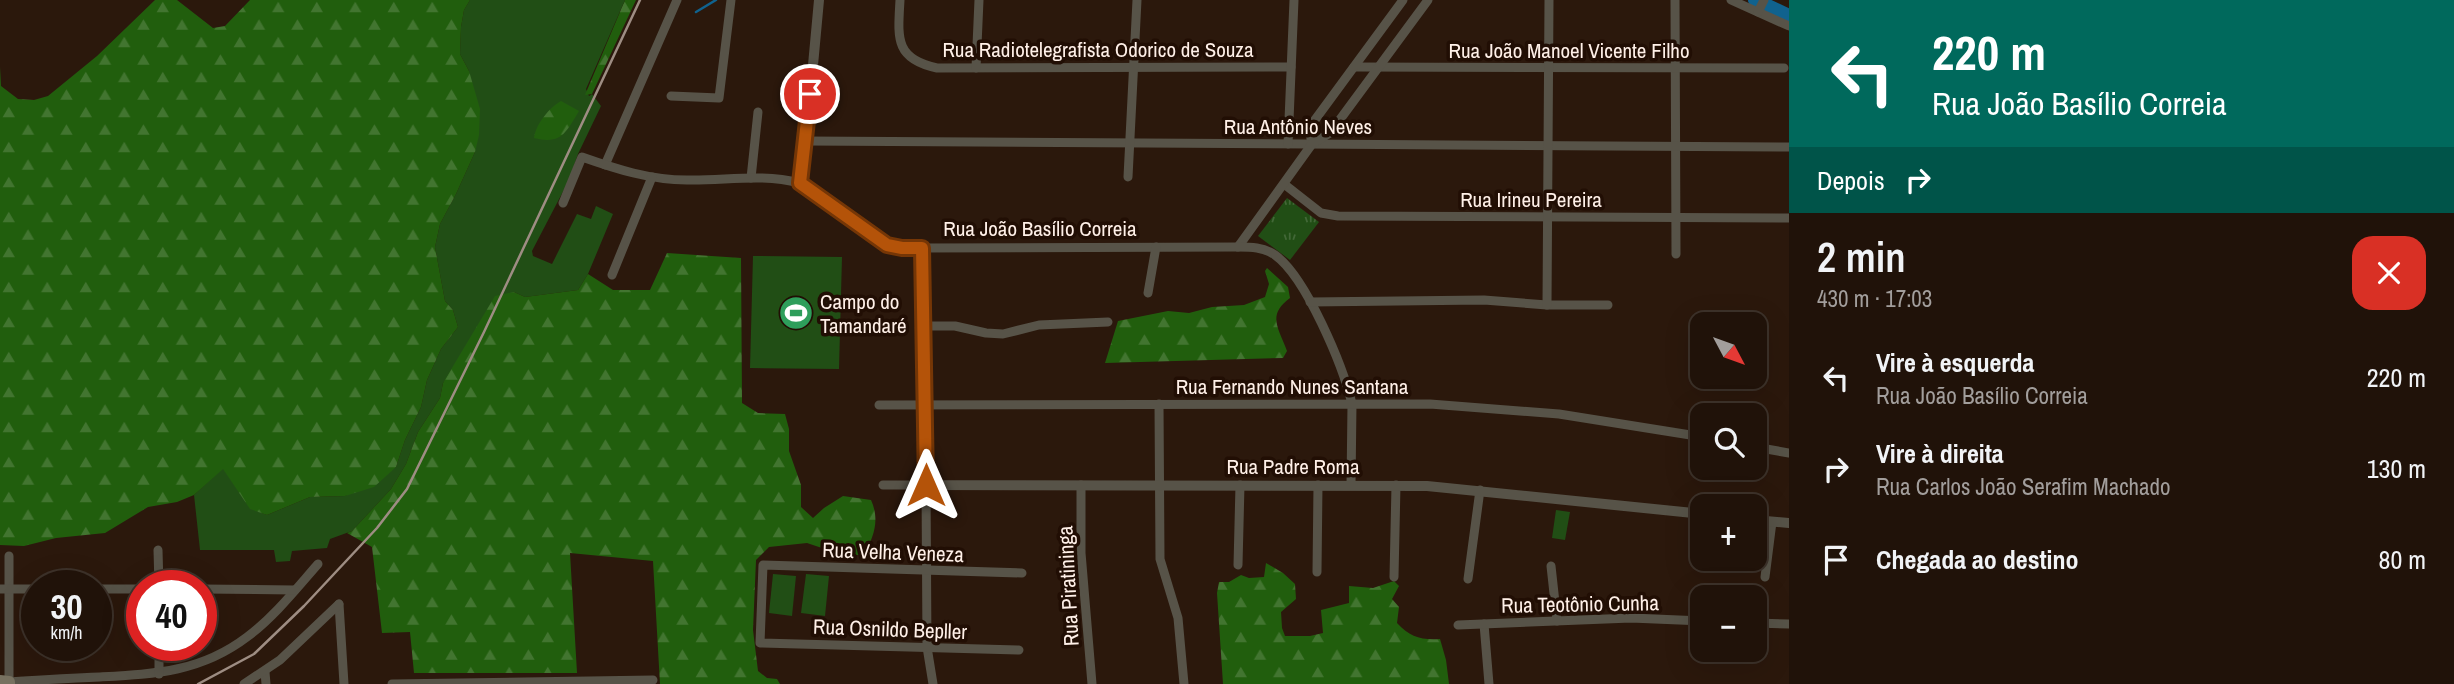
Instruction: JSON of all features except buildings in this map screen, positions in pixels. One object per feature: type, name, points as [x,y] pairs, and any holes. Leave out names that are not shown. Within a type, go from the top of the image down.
[{"type":"street","points":[[605,165],[677,0]]},
{"type":"street","points":[[671,96],[719,98],[731,0]]},
{"type":"street","points":[[800,183],[820,0]]},
{"type":"street","name":"Rua Radiotelegrafista Odorico de Souza","points":[[900,0],[898,35],[903,50],[908,57],[921,64],[937,68],[1291,67]]},
{"type":"street","points":[[976,68],[979,0]]},
{"type":"street","points":[[1128,177],[1137,0]]},
{"type":"street","points":[[1288,144],[1294,0]]},
{"type":"street","points":[[1312,144],[1309,128],[1403,0]]},
{"type":"street","points":[[1238,247],[1312,144],[1330,133],[1428,0]]},
{"type":"street","points":[[1547,305],[1549,0]]},
{"type":"street","points":[[1675,0],[1676,254]]},
{"type":"street","points":[[1731,0],[1789,26]]},
{"type":"street","points":[[1758,12],[1764,0]]},
{"type":"street","name":"Rua João Manoel Vicente Filho","points":[[1354,66],[1784,68]]},
{"type":"street","points":[[751,178],[758,112]]},
{"type":"street","name":"Rua Antônio Neves","points":[[806,141],[1789,147]]},
{"type":"street","name":"Rua João Basílio Correia","points":[[562,203],[582,157],[652,177],[683,180],[778,179],[800,183],[887,245],[902,248],[1261,248],[1274,254],[1293,274],[1334,352],[1352,404],[1352,485]]},
{"type":"street","points":[[612,275],[652,177]]},
{"type":"street","name":"Rua Irineu Pereira","points":[[1283,184],[1327,215],[1789,218]]},
{"type":"street","points":[[1148,293],[1156,247]]},
{"type":"street","points":[[922,248],[927,647],[933,684]]},
{"type":"street","points":[[1310,302],[1484,299],[1547,305],[1608,305]]},
{"type":"street","points":[[924,326],[956,326],[1003,334],[1039,325],[1108,322]]},
{"type":"street","points":[[1159,404],[1160,567],[1178,618],[1184,684]]},
{"type":"street","name":"Rua Fernando Nunes Santana","points":[[879,405],[1430,404],[1559,414],[1690,435]]},
{"type":"street","points":[[1767,449],[1789,453]]},
{"type":"street","name":"Rua Padre Roma","points":[[883,485],[1395,485],[1480,490],[1690,513]]},
{"type":"street","name":"Rua Piratininga","points":[[1081,485],[1080,553],[1092,684]]},
{"type":"street","points":[[1238,565],[1240,485]]},
{"type":"street","points":[[1317,572],[1318,485]]},
{"type":"street","points":[[1394,577],[1395,485]]},
{"type":"street","points":[[1468,579],[1480,490]]},
{"type":"street","points":[[1767,521],[1789,523]]},
{"type":"street","points":[[1765,578],[1772,522]]},
{"type":"street","points":[[158,550],[159,570]]},
{"type":"street","points":[[9,556],[4,589],[6,682],[159,674],[197,665],[230,648],[260,626],[318,564]]},
{"type":"street","name":"Rua Velha Veneza","points":[[760,643],[763,565],[1022,573]]},
{"type":"street","points":[[1551,566],[1557,621]]},
{"type":"street","points":[[217,589],[295,590]]},
{"type":"street","points":[[244,684],[265,672],[339,604],[344,684]]},
{"type":"street","name":"Rua Teotônio Cunha","points":[[1458,625],[1631,618],[1690,620]]},
{"type":"street","points":[[1767,623],[1789,624]]},
{"type":"street","points":[[1484,624],[1489,684]]},
{"type":"street","name":"Rua Osnildo Bepller","points":[[760,643],[1019,650]]},
{"type":"street","points":[[159,661],[159,674]]},
{"type":"street","points":[[265,672],[266,684]]},
{"type":"street","points":[[391,684],[653,680]]},
{"type":"green space","points":[[155,0],[177,0],[213,28],[225,26],[250,0],[470,0],[464,10],[460,54],[469,71],[480,109],[479,135],[475,152],[440,224],[435,247],[445,301],[453,310],[458,327],[441,349],[427,380],[421,407],[396,467],[374,487],[345,496],[310,497],[267,515],[250,509],[223,469],[194,495],[177,502],[148,507],[105,533],[56,538],[24,546],[0,545],[0,67],[1,86],[18,99],[34,100],[48,96],[97,56]]},
{"type":"green space","points":[[470,0],[625,0],[586,89],[589,96],[592,94],[601,106],[569,180],[532,251],[533,256],[552,264],[577,214],[591,219],[596,206],[613,214],[588,274],[578,290],[525,297],[514,292],[443,383],[440,398],[418,432],[406,464],[391,489],[352,531],[330,539],[327,548],[292,551],[290,561],[276,562],[274,550],[200,550],[194,495],[223,468],[250,508],[267,515],[310,497],[345,496],[396,467],[421,407],[427,380],[441,349],[458,327],[453,310],[445,301],[435,247],[440,224],[475,152],[469,71],[460,54],[464,10]]},
{"type":"green space","points":[[625,0],[636,0],[592,94],[585,95]]},
{"type":"green space","points":[[561,101],[579,111],[566,131],[551,140],[534,138],[544,117]]},
{"type":"green space","points":[[1287,198],[1319,222],[1290,260],[1258,236]]},
{"type":"green space","points":[[667,253],[741,258],[742,403],[758,413],[785,414],[789,429],[789,451],[801,485],[801,507],[813,518],[843,496],[871,500],[875,528],[864,555],[843,555],[807,543],[769,547],[756,560],[753,630],[758,671],[767,678],[777,679],[780,684],[660,684],[653,561],[570,553],[577,673],[414,673],[410,632],[382,633],[372,547],[347,533],[352,531],[391,489],[406,464],[418,432],[440,398],[443,383],[495,296],[514,292],[525,297],[578,290],[588,274],[613,290],[650,290]]},
{"type":"green space","name":"Campo do Tamandaré","points":[[753,256],[842,257],[839,369],[750,368]]},
{"type":"green space","points":[[1267,268],[1288,287],[1290,298],[1279,310],[1276,322],[1287,351],[1283,358],[1105,363],[1118,321],[1168,311],[1189,313],[1212,307],[1244,305],[1265,297],[1269,284],[1265,271]]},
{"type":"green space","points":[[1556,510],[1570,512],[1565,540],[1552,538]]},
{"type":"green space","points":[[1266,563],[1295,584],[1296,599],[1281,612],[1285,636],[1323,633],[1321,610],[1349,603],[1349,586],[1373,588],[1394,581],[1399,586],[1392,599],[1399,607],[1397,623],[1416,637],[1440,639],[1449,684],[1223,684],[1217,593],[1219,582],[1229,582],[1241,575],[1249,578],[1264,577]]},
{"type":"green space","points":[[773,574],[796,576],[792,616],[769,613]]},
{"type":"green space","points":[[806,574],[829,576],[825,616],[801,613]]},
{"type":"waterway","points":[[696,12],[716,0]]},
{"type":"waterway","points":[[1755,0],[1789,16]]},
{"type":"railway","points":[[198,684],[254,654],[304,606],[377,528],[407,489],[640,0]]},
{"type":"place","name":"Campo do Tamandaré","points":[[796,313]]},
{"type":"route","points":[[810,94],[800,183],[887,245],[922,248],[926,485]]}]
